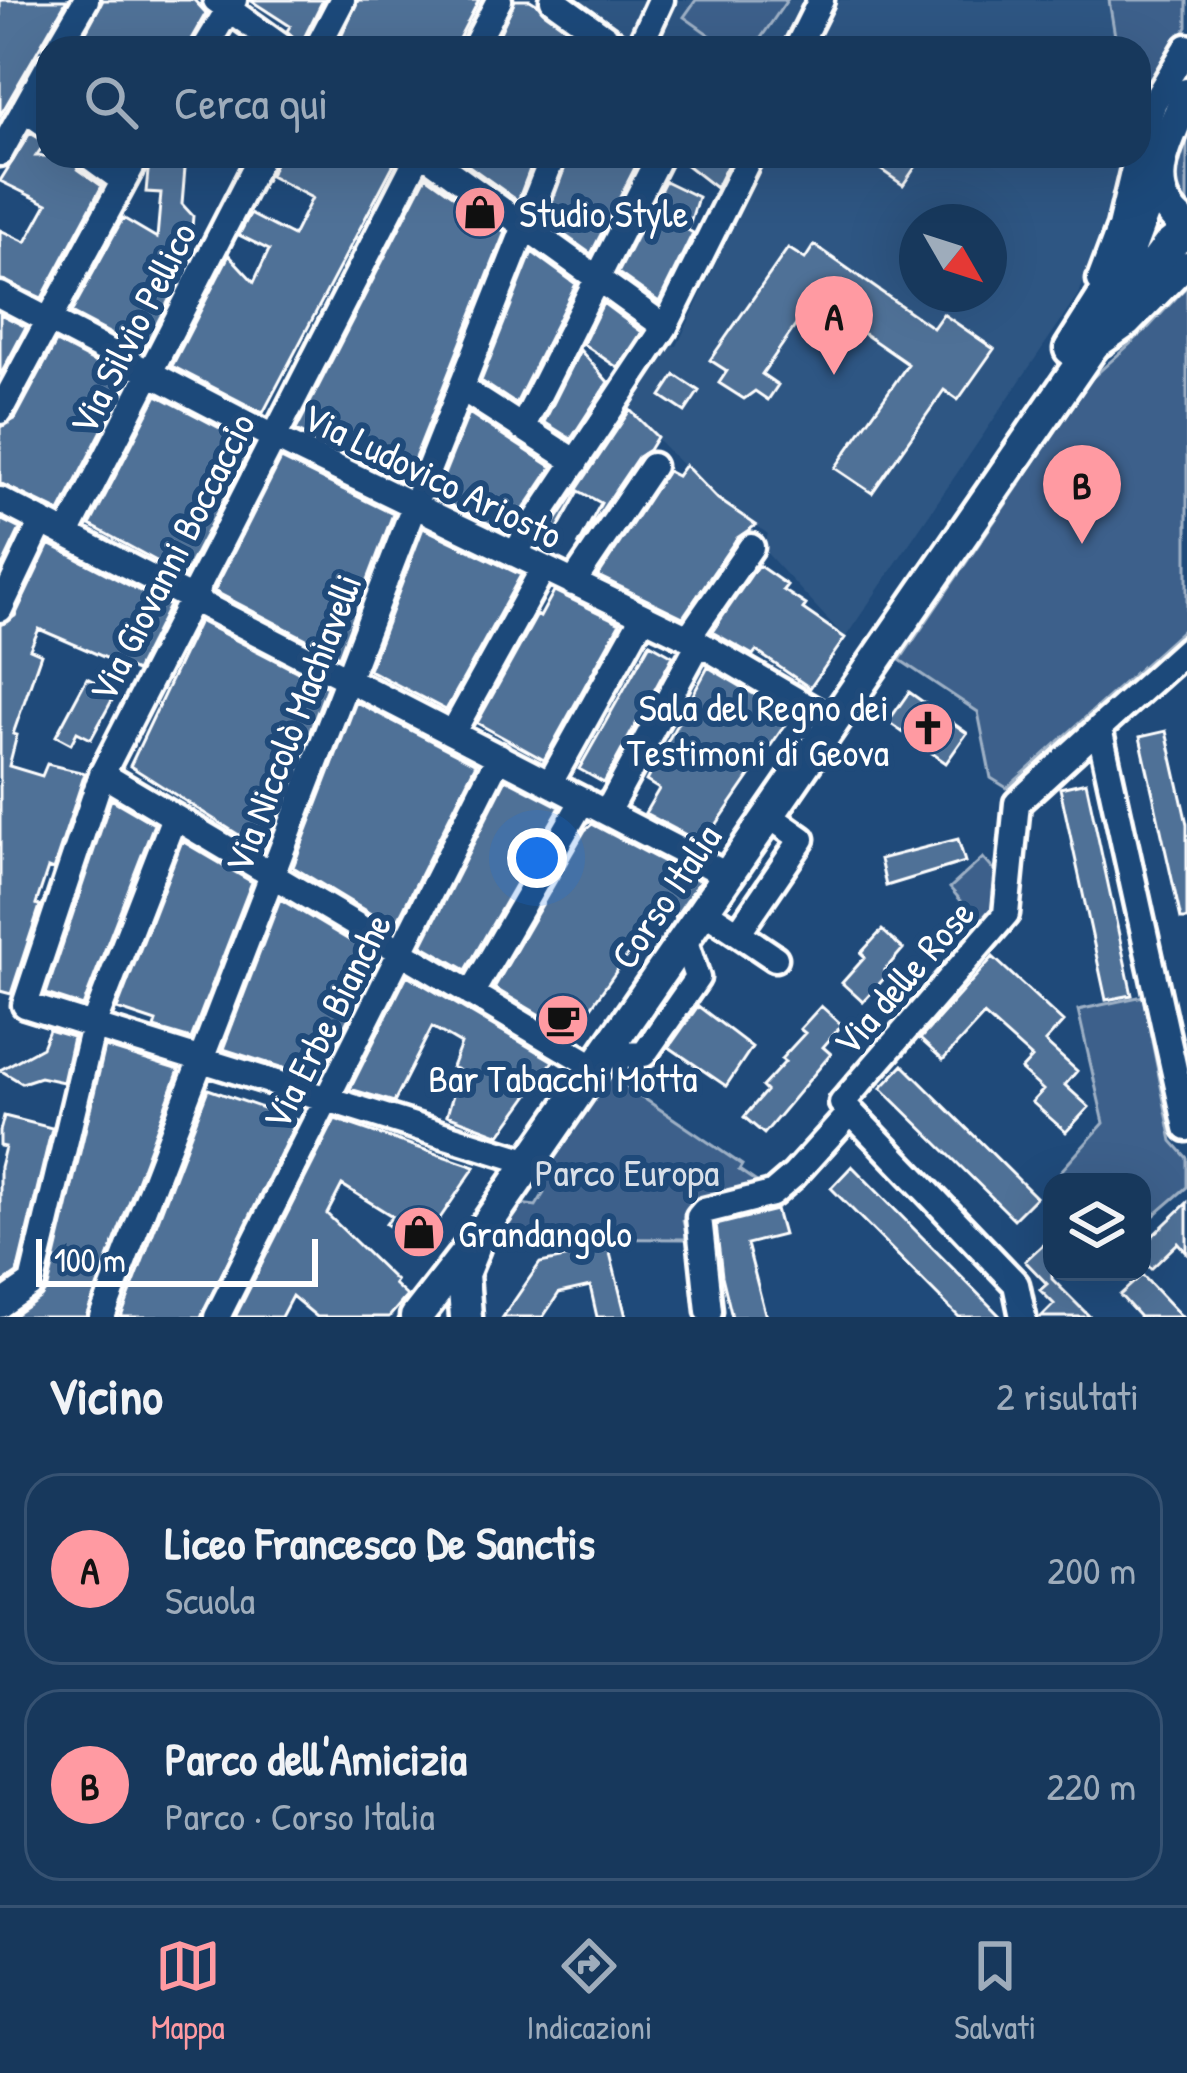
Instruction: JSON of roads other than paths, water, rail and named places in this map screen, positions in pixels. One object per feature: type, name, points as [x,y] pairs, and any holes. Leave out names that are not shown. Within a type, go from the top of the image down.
[{"type":"main road","points":[[1151,149],[1187,94]]},
{"type":"main road","points":[[1084,341],[1124,264],[1142,168]]},
{"type":"main road","points":[[1084,341],[1187,229],[1166,208],[1148,168]]},
{"type":"main road","name":"Corso Italia","points":[[417,1317],[479,1236],[998,481],[1084,341]]},
{"type":"main road","points":[[417,1317],[442,1310],[462,1317],[463,1274],[479,1236]]},
{"type":"street","points":[[65,36],[86,0]]},
{"type":"street","points":[[323,36],[341,0]]},
{"type":"street","points":[[480,36],[499,0]]},
{"type":"street","points":[[553,0],[597,36]]},
{"type":"street","points":[[645,36],[662,0]]},
{"type":"street","points":[[803,36],[821,0]]},
{"type":"street","points":[[211,36],[226,3],[268,36]]},
{"type":"street","points":[[1151,119],[1154,102],[1187,46]]},
{"type":"street","points":[[0,154],[36,88]]},
{"type":"street","points":[[24,109],[36,118]]},
{"type":"street","points":[[106,168],[122,180]]},
{"type":"street","points":[[0,411],[130,168]]},
{"type":"street","name":"Via Silvio Pellico","points":[[67,534],[255,168]]},
{"type":"street","name":"Via Giovanni Boccaccio","points":[[93,1026],[25,1005],[102,774],[412,168]]},
{"type":"street","points":[[444,168],[665,327]]},
{"type":"street","name":"Via Niccolò Machiavelli","points":[[102,1317],[548,168]]},
{"type":"street","points":[[522,428],[653,168]]},
{"type":"street","points":[[514,554],[665,327],[744,168]]},
{"type":"street","points":[[1084,341],[1129,324],[1187,264]]},
{"type":"street","name":"Via Ludovico Ariosto","points":[[0,296],[273,437],[693,641],[832,721]]},
{"type":"street","points":[[461,388],[575,462]]},
{"type":"street","points":[[573,583],[652,466]]},
{"type":"street","points":[[0,500],[727,874]]},
{"type":"street","points":[[0,609],[42,521]]},
{"type":"street","points":[[607,812],[693,641],[751,547]]},
{"type":"street","points":[[453,732],[543,568]]},
{"type":"street","points":[[550,783],[643,616]]},
{"type":"street","points":[[1187,649],[1099,728],[1187,1128]]},
{"type":"street","name":"Via delle Rose","points":[[1018,1313],[1016,1284],[842,1102],[1006,914],[1017,803],[1099,728]]},
{"type":"street","name":"Via Erbe Bianche","points":[[217,1317],[500,756]]},
{"type":"street","points":[[102,774],[471,994],[599,1061]]},
{"type":"street","points":[[471,994],[583,800]]},
{"type":"street","points":[[737,933],[802,839],[768,815]]},
{"type":"street","points":[[0,1305],[32,1282],[93,1026],[174,817]]},
{"type":"street","points":[[703,910],[775,958]]},
{"type":"street","points":[[93,1026],[530,1162]]},
{"type":"street","points":[[702,1315],[699,1217],[704,1211],[772,1194],[851,1112]]},
{"type":"place","name":"Studio Style","points":[[480,212]]},
{"type":"place","name":"Liceo Francesco De Sanctis","points":[[834,375]]},
{"type":"place","name":"Parco dell'Amicizia","points":[[1082,544]]},
{"type":"place","name":"Sala del Regno dei Testimoni di Geova","points":[[928,728]]},
{"type":"place","name":"Bar Tabacchi Motta","points":[[563,1020]]},
{"type":"place","name":"Grandangolo","points":[[419,1232]]},
{"type":"park label","name":"Parco Europa","points":[[627,1171]]}]
